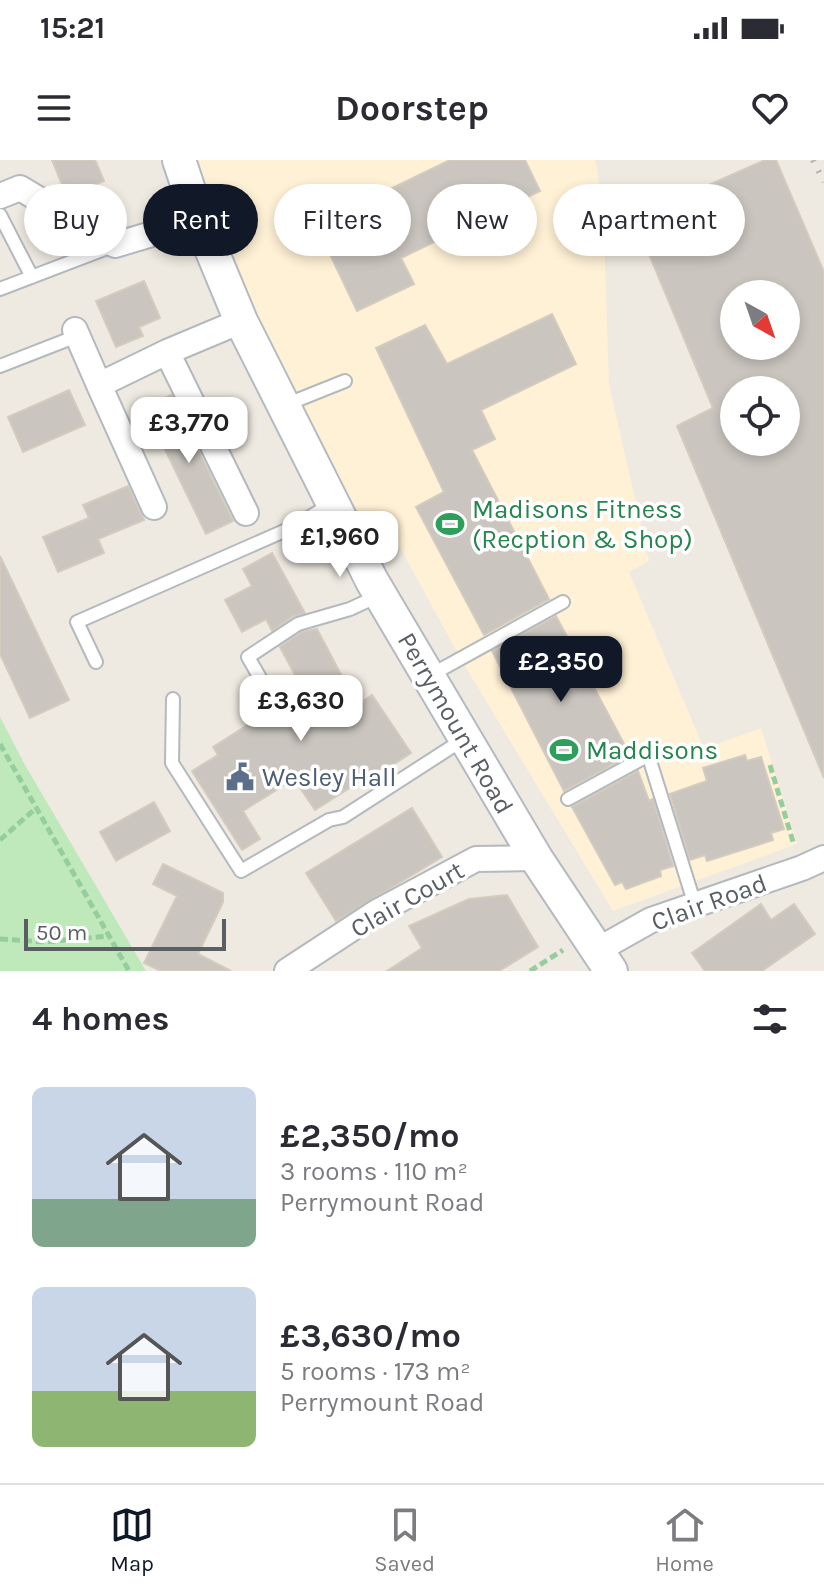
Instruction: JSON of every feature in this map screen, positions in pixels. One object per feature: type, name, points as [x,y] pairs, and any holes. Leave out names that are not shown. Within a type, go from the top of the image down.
[{"type":"main road","name":"Perrymount Road","points":[[179,160],[187,184]]},
{"type":"main road","name":"Perrymount Road","points":[[214,256],[241,321],[380,595],[536,858],[598,952]]},
{"type":"street","points":[[0,196],[20,188],[24,190]]},
{"type":"street","points":[[99,385],[241,321]]},
{"type":"street","points":[[76,333],[154,507]]},
{"type":"street","points":[[167,352],[246,513]]},
{"type":"street","name":"Clair Court","points":[[287,971],[377,912],[476,859],[536,858]]},
{"type":"street","name":"Clair Road","points":[[598,952],[651,920],[808,860]]},
{"type":"lane","points":[[0,215],[32,277]]},
{"type":"lane","points":[[0,289],[86,256]]},
{"type":"lane","points":[[0,366],[76,333]]},
{"type":"lane","points":[[283,406],[345,381]]},
{"type":"lane","points":[[96,662],[77,622],[291,528],[333,503]]},
{"type":"lane","points":[[268,692],[248,657],[298,624],[350,609],[380,595]]},
{"type":"lane","points":[[429,676],[563,602]]},
{"type":"lane","points":[[173,699],[172,763],[241,871],[329,820],[343,817],[464,739]]},
{"type":"lane","points":[[568,799],[649,760],[695,905]]},
{"type":"path","points":[[0,744],[129,971]]},
{"type":"path","points":[[770,765],[808,860]]},
{"type":"path","points":[[0,840],[36,808]]},
{"type":"path","points":[[0,939],[45,942],[109,936]]},
{"type":"path","points":[[533,970],[598,952]]},
{"type":"path","points":[[533,970],[546,971]]},
{"type":"shaded area","points":[[182,160],[595,160],[599,184],[553,184],[553,256],[605,256],[609,384],[649,561],[629,572],[704,749],[761,728],[797,844],[613,911],[463,663],[381,512],[342,522],[224,256],[258,256],[258,184],[193,184]]},
{"type":"green space","points":[[0,717],[25,765],[146,971],[0,971]]},
{"type":"building","points":[[52,160],[95,160],[104,181],[97,184],[62,184]]},
{"type":"building","points":[[450,160],[525,160],[537,184],[427,184],[427,245],[411,253],[411,184],[401,184]]},
{"type":"building","points":[[765,160],[776,160],[824,272],[824,778],[677,426],[713,408],[650,256],[745,256],[745,184],[711,184]]},
{"type":"building","points":[[331,256],[405,256],[401,258],[414,284],[357,311]]},
{"type":"building","points":[[144,281],[160,318],[139,327],[143,336],[116,347],[96,301]]},
{"type":"building","points":[[552,314],[576,364],[481,410],[495,439],[472,450],[549,599],[484,635],[416,507],[444,492],[376,348],[425,325],[447,364]]},
{"type":"building","points":[[69,390],[85,425],[23,452],[8,417]]},
{"type":"building","points":[[171,395],[233,521],[206,534],[145,408]]},
{"type":"building","points":[[128,486],[144,520],[98,539],[104,553],[58,572],[43,537],[89,518],[83,505]]},
{"type":"building","points":[[272,553],[305,613],[293,616],[272,631],[266,619],[242,632],[225,600],[252,586],[243,569]]},
{"type":"building","points":[[0,556],[69,700],[30,718],[0,654]]},
{"type":"building","points":[[556,616],[630,755],[564,791],[492,651]]},
{"type":"building","points":[[317,629],[357,705],[372,695],[411,753],[388,768],[386,765],[315,810],[294,779],[243,811],[260,839],[242,850],[192,771],[218,755],[213,747],[303,690],[280,647],[302,632]]},
{"type":"building","points":[[745,755],[747,761],[761,757],[784,829],[771,833],[773,840],[707,861],[705,855],[690,860],[670,794],[707,781],[703,768]]},
{"type":"building","points":[[638,771],[649,801],[653,799],[673,866],[660,870],[661,876],[626,889],[622,882],[615,885],[572,807]]},
{"type":"building","points":[[154,802],[170,831],[116,861],[100,832]]},
{"type":"building","points":[[412,808],[442,857],[336,921],[306,873]]},
{"type":"building","points":[[163,864],[223,893],[223,902],[198,954],[231,971],[161,971],[144,963],[177,896],[153,884]]},
{"type":"building","points":[[507,895],[538,947],[499,971],[387,971],[422,948],[409,926],[469,899]]},
{"type":"building","points":[[761,904],[771,920],[794,904],[815,934],[762,971],[705,971],[692,953]]},
{"type":"railway","points":[[813,160],[824,182]]},
{"type":"place","name":"Madisons Fitness (Recption & Shop)","points":[[450,524]]},
{"type":"place","name":"Maddisons","points":[[564,750]]},
{"type":"place","name":"Wesley Hall","points":[[240,777]]}]
